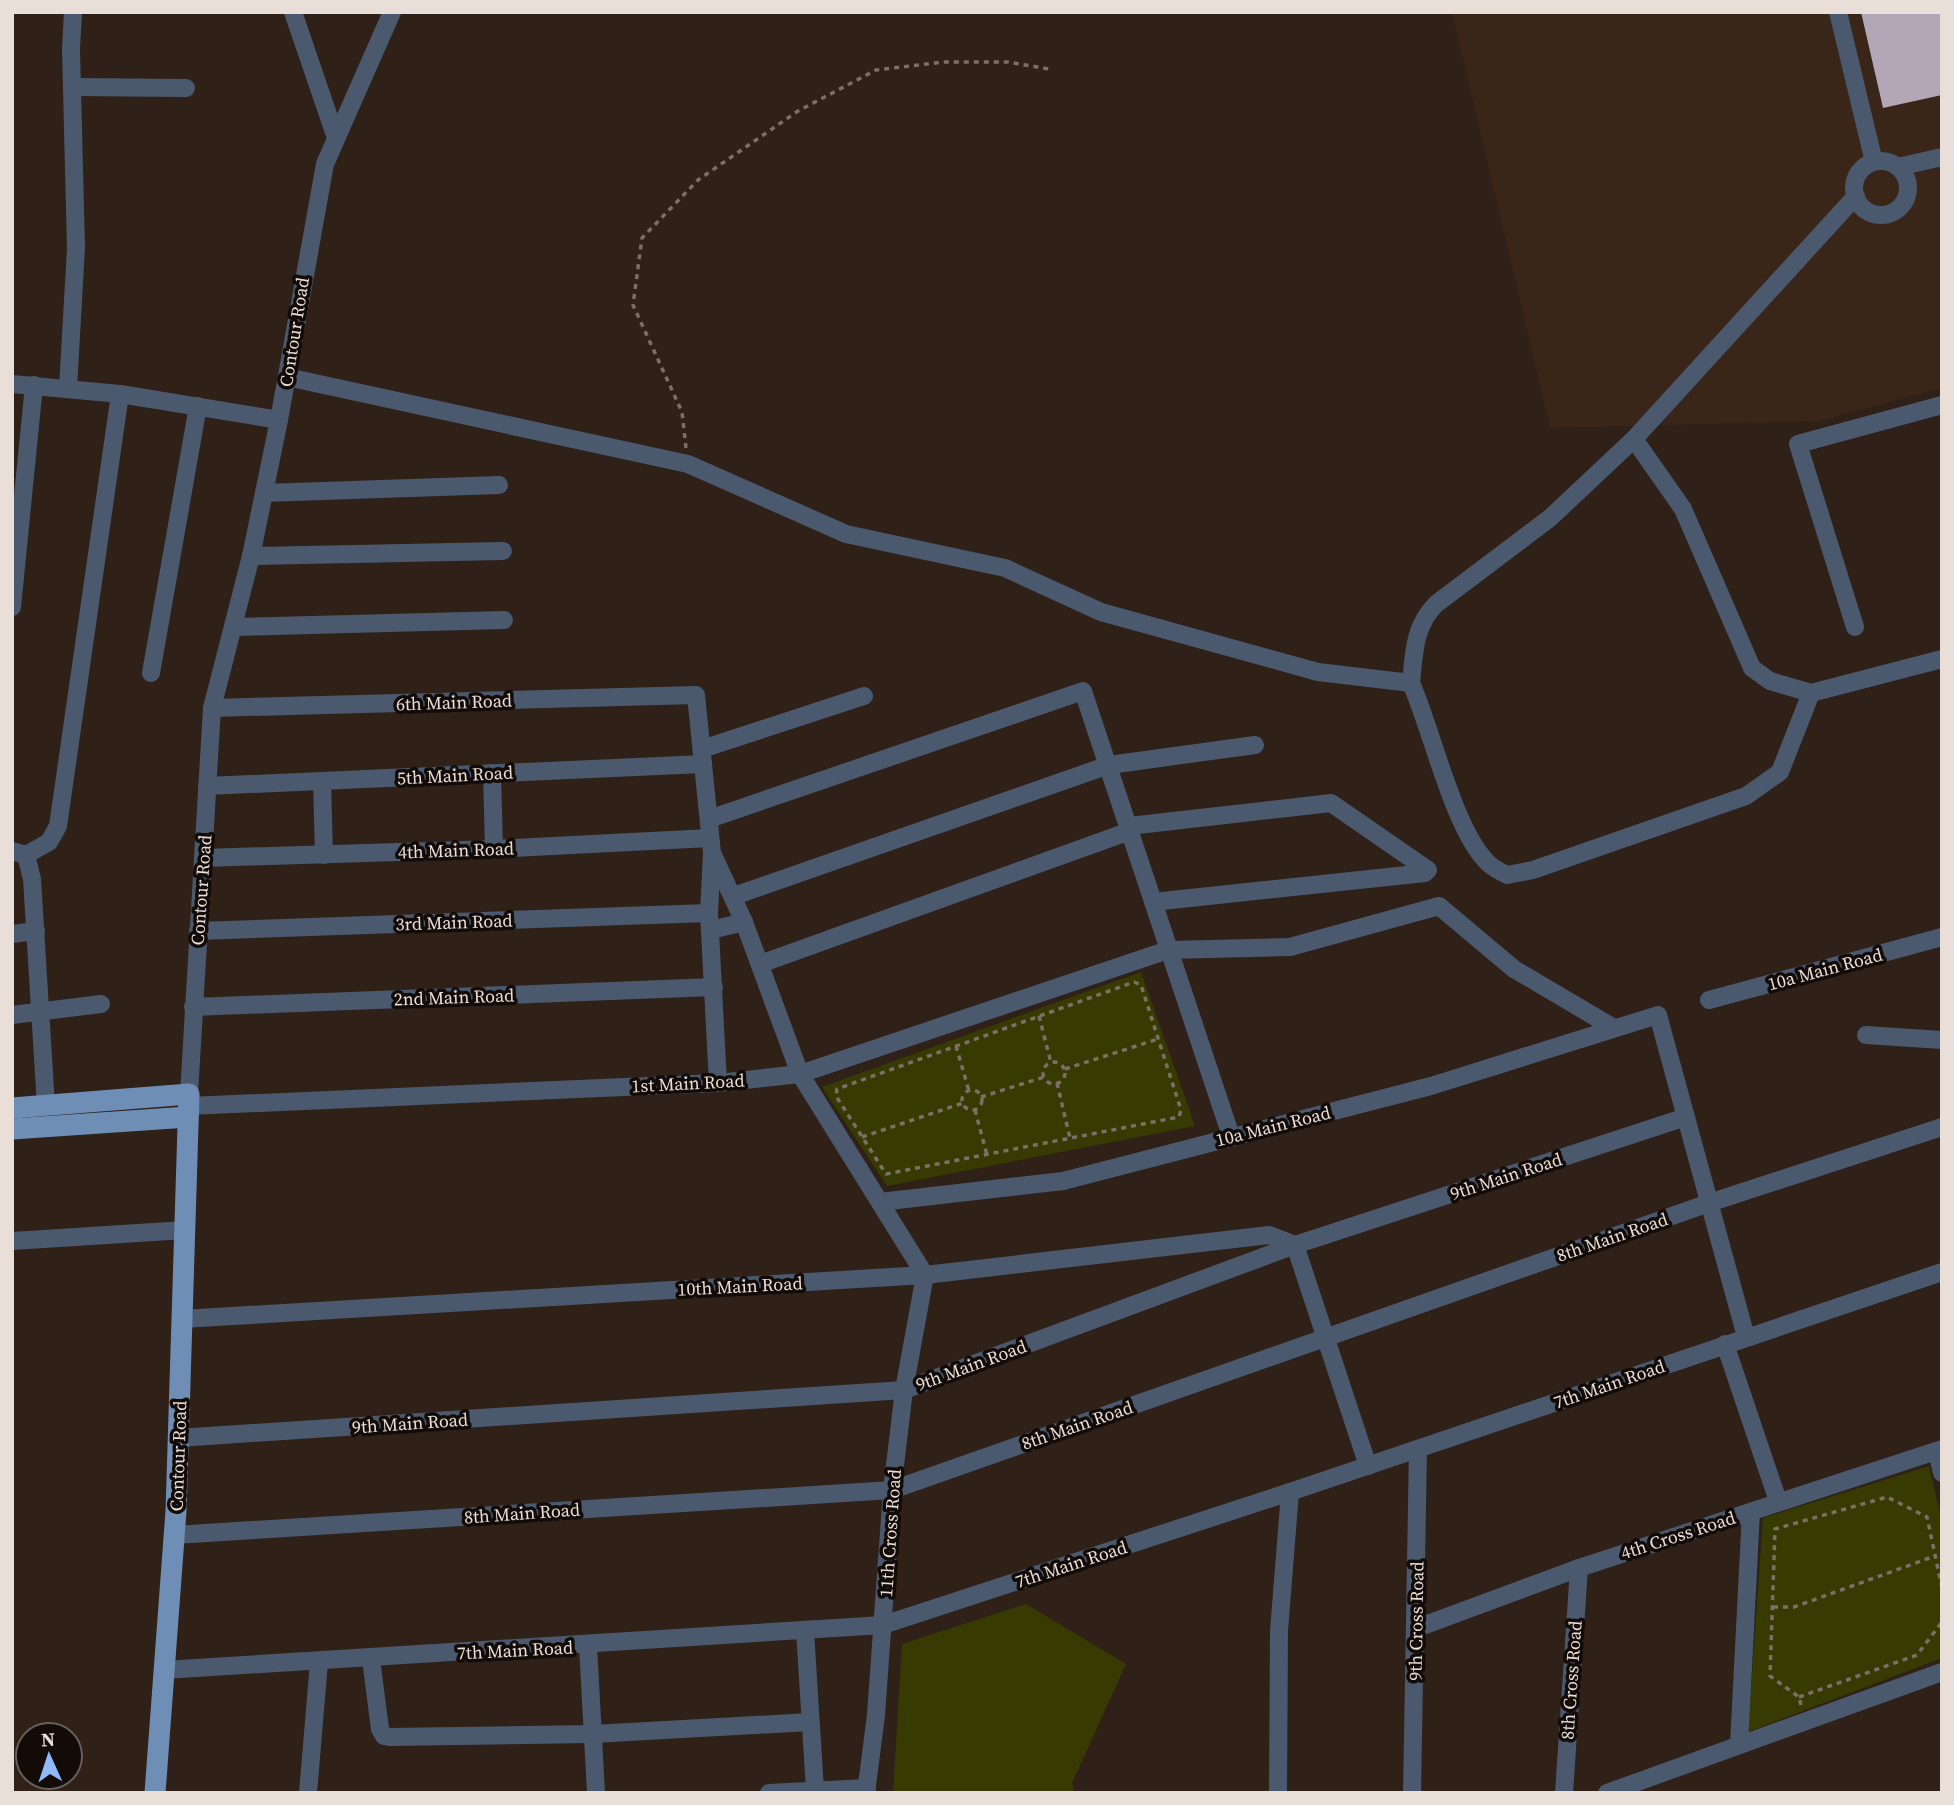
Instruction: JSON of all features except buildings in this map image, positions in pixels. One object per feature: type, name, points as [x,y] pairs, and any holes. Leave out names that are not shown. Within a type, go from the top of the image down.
[{"type":"main road","points":[[12,1108],[188,1106]]},
{"type":"main road","points":[[12,1129],[188,1106]]},
{"type":"main road","name":"Contour Road","points":[[155,1793],[174,1535],[188,1106]]},
{"type":"street","points":[[68,388],[76,248],[73,12]]},
{"type":"street","points":[[293,12],[335,135]]},
{"type":"street","name":"Contour Road","points":[[188,1106],[212,708],[251,556],[279,420],[317,195],[335,135],[392,12]]},
{"type":"street","points":[[1838,12],[1874,162]]},
{"type":"street","points":[[72,87],[186,88]]},
{"type":"street","points":[[1898,167],[1942,157]]},
{"type":"street","points":[[1874,162],[1890,163],[1898,167],[1908,188],[1907,197],[1897,210],[1881,215],[1859,204],[1856,196],[1856,179],[1866,166],[1874,162]]},
{"type":"street","points":[[1811,693],[1780,772],[1746,796],[1533,870],[1507,875],[1489,864],[1472,841],[1445,779],[1427,719],[1411,683],[1415,643],[1422,619],[1436,604],[1550,518],[1634,439],[1856,196]]},
{"type":"street","points":[[287,377],[688,464],[846,534],[1004,568],[1101,612],[1318,672],[1411,683]]},
{"type":"street","points":[[12,383],[120,394],[279,420]]},
{"type":"street","points":[[12,607],[34,385]]},
{"type":"street","points":[[46,1106],[32,878],[19,853],[50,842],[58,826],[120,394]]},
{"type":"street","points":[[1855,627],[1798,444],[1942,405]]},
{"type":"street","points":[[151,673],[198,406]]},
{"type":"street","points":[[1634,439],[1683,509],[1752,668],[1770,681],[1811,693],[1942,659]]},
{"type":"street","points":[[264,493],[499,485]]},
{"type":"street","points":[[251,556],[503,551]]},
{"type":"street","points":[[233,627],[504,620]]},
{"type":"street","points":[[709,819],[1083,691],[1231,1136]]},
{"type":"street","name":"6th Main Road","points":[[212,708],[696,695],[702,756]]},
{"type":"street","name":"5th Main Road","points":[[207,786],[492,773],[702,756],[864,696]]},
{"type":"street","points":[[734,896],[1109,765],[1255,745]]},
{"type":"street","points":[[702,756],[711,846],[710,921],[718,1083]]},
{"type":"street","points":[[492,773],[494,849]]},
{"type":"street","points":[[322,781],[324,855]]},
{"type":"street","points":[[760,964],[1129,828],[1331,803],[1428,870],[1424,873],[1153,902]]},
{"type":"street","points":[[711,846],[734,896],[800,1074],[925,1275]]},
{"type":"street","name":"4th Main Road","points":[[203,858],[494,849],[711,846]]},
{"type":"street","name":"1st Main Road","points":[[188,1106],[718,1083],[800,1074],[1168,950],[1290,947],[1439,906],[1514,969],[1614,1028]]},
{"type":"street","name":"3rd Main Road","points":[[198,931],[744,922]]},
{"type":"street","points":[[12,934],[36,931]]},
{"type":"street","name":"10a Main Road","points":[[1709,1000],[1942,937]]},
{"type":"street","name":"2nd Main Road","points":[[193,1007],[714,987]]},
{"type":"street","points":[[12,1015],[100,1004]]},
{"type":"street","name":"10a Main Road","points":[[880,1202],[1063,1181],[1431,1086],[1658,1015],[1686,1117]]},
{"type":"street","points":[[1866,1035],[1942,1040]]},
{"type":"street","points":[[1686,1117],[1746,1338]]},
{"type":"street","name":"9th Main Road","points":[[178,1438],[904,1390],[1296,1245],[1686,1117]]},
{"type":"street","name":"8th Main Road","points":[[174,1535],[892,1490],[1709,1203],[1942,1127]]},
{"type":"street","points":[[12,1241],[185,1230]]},
{"type":"street","name":"10th Main Road","points":[[182,1319],[925,1275],[1269,1235],[1296,1245]]},
{"type":"street","points":[[1296,1245],[1368,1466]]},
{"type":"street","name":"7th Main Road","points":[[164,1671],[588,1646],[883,1625],[1368,1466],[1942,1272]]},
{"type":"street","name":"11th Cross Road","points":[[867,1790],[883,1625],[892,1490],[904,1390],[925,1275]]},
{"type":"street","points":[[1725,1344],[1778,1502]]},
{"type":"street","name":"9th Cross Road","points":[[1412,1793],[1417,1628],[1418,1449]]},
{"type":"street","points":[[1939,1450],[1942,1473]]},
{"type":"street","name":"4th Cross Road","points":[[1417,1628],[1579,1568],[1939,1450]]},
{"type":"street","points":[[1278,1793],[1279,1631],[1290,1492]]},
{"type":"street","points":[[1739,1745],[1751,1512]]},
{"type":"street","name":"8th Cross Road","points":[[1564,1793],[1579,1568]]},
{"type":"street","points":[[805,1630],[815,1790]]},
{"type":"street","points":[[588,1646],[596,1793]]},
{"type":"street","points":[[371,1659],[384,1736],[593,1734],[810,1722]]},
{"type":"street","points":[[308,1793],[319,1662]]},
{"type":"street","points":[[1606,1793],[1942,1672]]},
{"type":"street","points":[[769,1793],[867,1790]]},
{"type":"path","points":[[688,464],[682,412],[633,305],[642,238],[698,180],[798,111],[876,70],[944,62],[1008,62],[1049,69]]},
{"type":"path","points":[[836,1089],[1134,982],[1141,985],[1181,1110],[1179,1117],[886,1174]]},
{"type":"path","points":[[1039,1016],[1051,1063]]},
{"type":"path","points":[[1065,1069],[1158,1039]]},
{"type":"path","points":[[956,1046],[969,1091]]},
{"type":"path","points":[[1051,1063],[1059,1063],[1065,1069],[1064,1078],[1057,1083],[1050,1083],[1044,1077],[1044,1068],[1051,1063]]},
{"type":"path","points":[[981,1097],[1044,1077]]},
{"type":"path","points":[[1057,1083],[1070,1139]]},
{"type":"path","points":[[969,1091],[976,1091],[981,1097],[981,1105],[975,1110],[967,1109],[963,1103],[963,1096],[969,1091]]},
{"type":"path","points":[[862,1137],[963,1103]]},
{"type":"path","points":[[975,1110],[987,1155]]},
{"type":"path","points":[[1942,1588],[1927,1517],[1886,1497],[1775,1529],[1770,1676],[1798,1697],[1917,1655],[1942,1622]]},
{"type":"path","points":[[1773,1607],[1794,1608],[1935,1556]]},
{"type":"shaded area","points":[[1452,12],[1942,12],[1942,388],[1819,421],[1550,428]]},
{"type":"green space","points":[[1141,972],[1195,1126],[887,1186],[822,1087]]},
{"type":"green space","points":[[1929,1466],[1942,1522],[1942,1658],[1748,1732],[1763,1518]]},
{"type":"green space","points":[[1026,1604],[1126,1664],[1072,1783],[1074,1793],[893,1793],[902,1644]]}]
